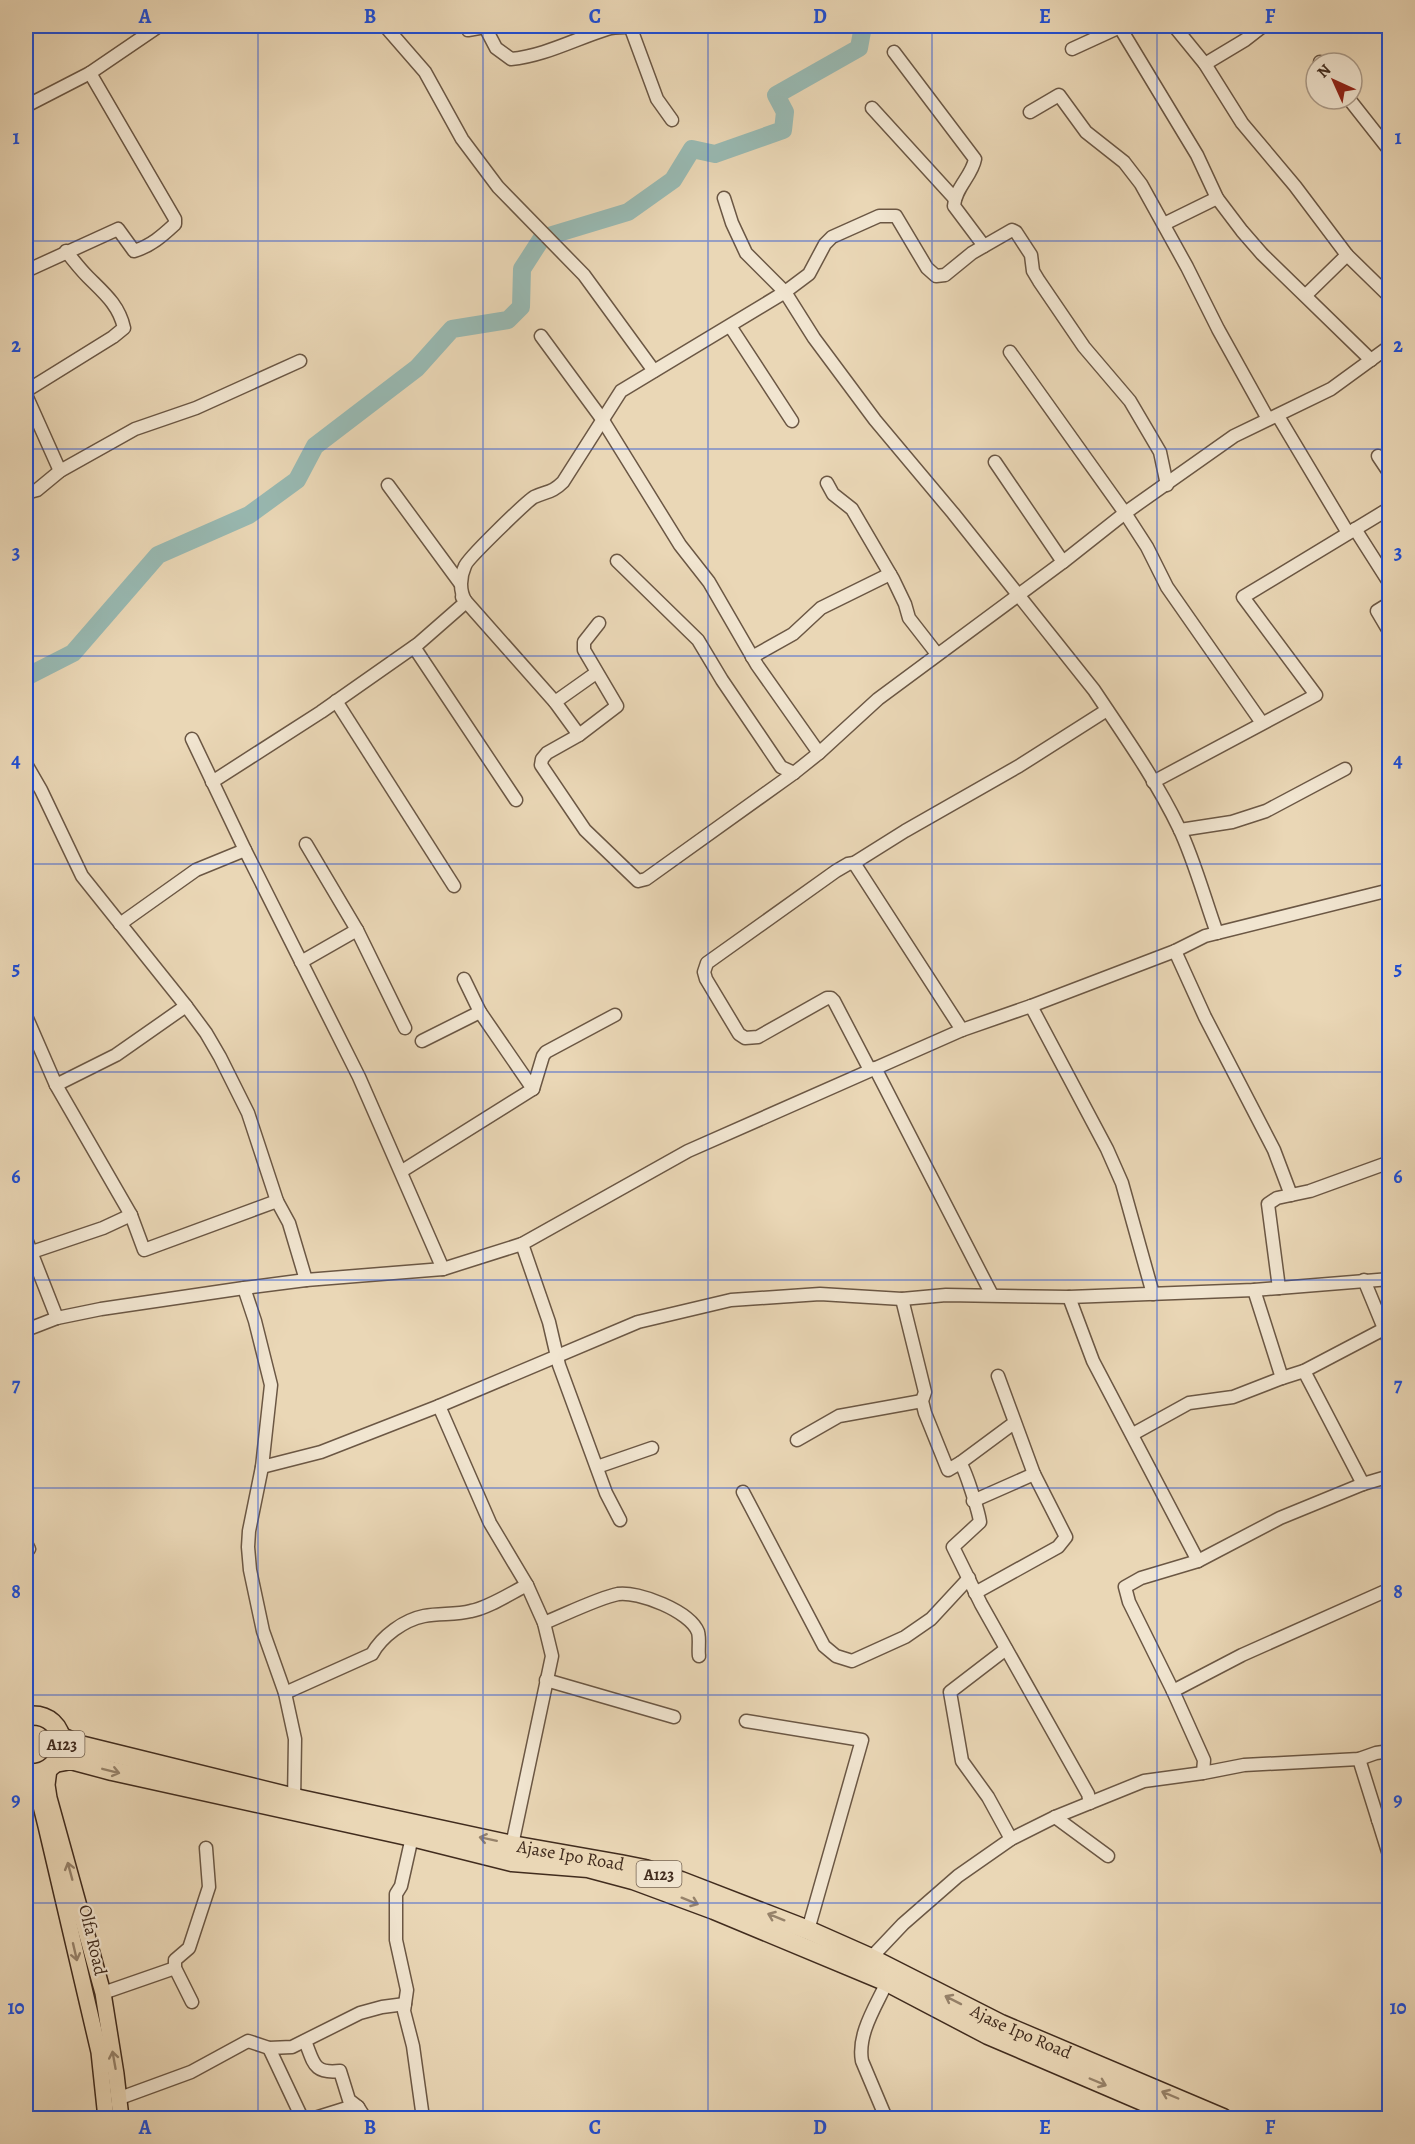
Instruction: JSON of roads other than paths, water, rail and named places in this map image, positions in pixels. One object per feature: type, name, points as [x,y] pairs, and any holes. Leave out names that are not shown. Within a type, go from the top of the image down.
[{"type":"highway","name":"A123","points":[[26,1716],[33,1715],[48,1719],[60,1736],[62,1745],[60,1755],[52,1766],[41,1772],[26,1775]]},
{"type":"highway","name":"Ajase Ipo Road","points":[[60,1736],[80,1745],[412,1837],[512,1862],[588,1868],[633,1880],[866,1965],[1223,2118]]},
{"type":"highway","name":"Ajase Ipo Road","points":[[52,1766],[71,1760],[112,1772],[645,1869],[720,1895],[808,1930],[866,1965],[887,1982],[988,2035],[1181,2118]]},
{"type":"main road","points":[[52,1766],[47,1785],[49,1798],[103,1993],[120,2098],[121,2118]]},
{"type":"main road","name":"Olfa Road","points":[[26,1775],[36,1786],[99,2052],[106,2118]]},
{"type":"street","points":[[26,106],[90,72],[159,26]]},
{"type":"street","points":[[385,26],[425,72],[462,139],[498,187],[584,275],[654,371]]},
{"type":"street","points":[[466,26],[468,30],[485,27],[495,48],[511,59],[532,57],[610,28],[633,26],[657,99],[672,120]]},
{"type":"street","points":[[1072,49],[1119,26],[1197,155],[1217,198],[1262,254],[1371,360]]},
{"type":"street","points":[[1174,26],[1205,64],[1242,123],[1302,195],[1347,255],[1389,297]]},
{"type":"street","points":[[1205,64],[1245,40],[1263,26]]},
{"type":"street","points":[[894,52],[975,159],[974,168],[955,199],[954,206],[984,246]]},
{"type":"street","points":[[26,271],[118,229],[134,251],[159,240],[176,224],[90,72]]},
{"type":"street","points":[[1030,112],[1059,95],[1086,132],[1124,162],[1141,184],[1218,329],[1273,417],[1389,584]]},
{"type":"street","points":[[872,108],[955,199]]},
{"type":"street","points":[[1358,111],[1389,151]]},
{"type":"street","points":[[724,198],[732,223],[746,253],[785,292],[814,338],[875,420],[1094,690],[1153,782],[1180,830],[1217,933]]},
{"type":"street","points":[[1164,224],[1217,198]]},
{"type":"street","points":[[212,782],[414,647],[466,602],[462,597],[460,583],[465,563],[519,508],[535,497],[555,491],[621,391],[785,292],[809,273],[825,244],[832,237],[879,216],[896,216],[927,268],[936,276],[945,275],[972,253],[1012,231],[1016,232],[1030,255],[1033,271],[1046,291],[1084,347],[1130,401],[1160,452],[1167,485]]},
{"type":"street","points":[[60,471],[26,393],[124,328],[122,317],[105,291],[89,278],[66,251]]},
{"type":"street","points":[[1306,295],[1347,255]]},
{"type":"street","points":[[730,326],[792,421]]},
{"type":"street","points":[[541,336],[602,419],[680,545],[708,582],[752,657],[819,753]]},
{"type":"street","points":[[599,623],[584,642],[584,650],[617,706],[579,735],[547,753],[541,765],[585,830],[638,881],[646,879],[706,838],[794,773],[878,699],[1063,562],[1125,513],[1234,436],[1331,389],[1389,346]]},
{"type":"street","points":[[1010,352],[1125,513],[1147,547],[1167,587],[1262,723]]},
{"type":"street","points":[[26,493],[37,490],[60,471],[135,429],[196,408],[300,361]]},
{"type":"street","points":[[1378,456],[1389,474]]},
{"type":"street","points":[[995,462],[1063,562]]},
{"type":"street","points":[[827,483],[833,494],[852,509],[890,574],[905,603],[909,618],[937,654]]},
{"type":"street","points":[[388,485],[460,583]]},
{"type":"street","points":[[1153,782],[1316,695],[1244,597],[1389,508]]},
{"type":"street","points":[[616,561],[698,640],[781,767],[794,773]]},
{"type":"street","points":[[752,657],[793,634],[821,608],[890,574]]},
{"type":"street","points":[[462,597],[555,702],[579,735]]},
{"type":"street","points":[[1389,603],[1377,611],[1389,633]]},
{"type":"street","points":[[414,647],[516,800]]},
{"type":"street","points":[[555,702],[596,673]]},
{"type":"street","points":[[336,701],[454,886]]},
{"type":"street","points":[[992,1295],[873,1069],[834,1001],[831,998],[758,1037],[745,1038],[739,1034],[704,972],[707,963],[836,871],[854,863],[1019,766],[1107,710]]},
{"type":"street","points":[[192,739],[359,1077],[443,1269]]},
{"type":"street","points":[[26,765],[41,790],[82,876],[206,1033],[248,1113],[277,1201],[289,1223],[306,1280]]},
{"type":"street","points":[[1180,830],[1232,822],[1266,811],[1345,769]]},
{"type":"street","points":[[306,844],[357,930],[405,1028]]},
{"type":"street","points":[[120,924],[196,870],[245,850]]},
{"type":"street","points":[[854,863],[962,1030]]},
{"type":"street","points":[[26,1330],[57,1318],[101,1309],[244,1288],[306,1280],[443,1269],[522,1244],[688,1151],[962,1030],[1031,1006],[1217,933],[1389,890]]},
{"type":"street","points":[[301,962],[357,930]]},
{"type":"street","points":[[1174,951],[1205,1017],[1274,1150],[1291,1195]]},
{"type":"street","points":[[464,979],[480,1012],[533,1089]]},
{"type":"street","points":[[56,1085],[116,1055],[186,1006]]},
{"type":"street","points":[[1031,1006],[1107,1149],[1122,1183],[1153,1294]]},
{"type":"street","points":[[422,1041],[480,1012]]},
{"type":"street","points":[[402,1171],[533,1089],[546,1052],[615,1015]]},
{"type":"street","points":[[26,1016],[56,1085],[131,1215],[144,1250],[277,1201]]},
{"type":"street","points":[[1279,1288],[1268,1204],[1277,1198],[1310,1191],[1389,1162]]},
{"type":"street","points":[[32,1252],[103,1228],[131,1215]]},
{"type":"street","points":[[26,1239],[57,1318]]},
{"type":"street","points":[[522,1244],[549,1322],[559,1365],[610,1501],[620,1520]]},
{"type":"street","points":[[262,1467],[321,1452],[439,1406],[638,1322],[731,1300],[820,1294],[902,1299],[946,1295],[1069,1297],[1254,1290],[1389,1279]]},
{"type":"street","points":[[1364,1280],[1389,1343]]},
{"type":"street","points":[[244,1288],[271,1385],[262,1467],[249,1531],[250,1570],[263,1632],[285,1693],[295,1739],[294,1804]]},
{"type":"street","points":[[1254,1290],[1282,1378]]},
{"type":"street","points":[[1069,1297],[1094,1362],[1198,1561]]},
{"type":"street","points":[[902,1299],[925,1392],[922,1401],[925,1413],[948,1470],[1014,1423]]},
{"type":"street","points":[[1133,1434],[1189,1403],[1233,1397],[1304,1371],[1384,1329]]},
{"type":"street","points":[[1304,1371],[1363,1484]]},
{"type":"street","points":[[975,1593],[1058,1547],[1066,1538],[1034,1474],[998,1376]]},
{"type":"street","points":[[797,1440],[839,1416],[922,1401]]},
{"type":"street","points":[[439,1406],[490,1523],[527,1585],[544,1623],[552,1656],[512,1845]]},
{"type":"street","points":[[597,1467],[652,1448]]},
{"type":"street","points":[[960,1463],[964,1467],[980,1522],[953,1547],[975,1593],[1088,1794],[1090,1803]]},
{"type":"street","points":[[973,1501],[1034,1474]]},
{"type":"street","points":[[1203,1773],[1204,1760],[1173,1690],[1129,1602],[1125,1587],[1141,1578],[1198,1561],[1280,1518],[1363,1484],[1389,1476]]},
{"type":"street","points":[[743,1492],[817,1635],[824,1646],[836,1656],[852,1661],[905,1637],[931,1618],[969,1578]]},
{"type":"street","points":[[285,1693],[372,1654],[391,1633],[412,1620],[423,1616],[473,1611],[527,1585]]},
{"type":"street","points":[[1173,1690],[1242,1655],[1389,1589]]},
{"type":"street","points":[[544,1623],[615,1594],[629,1593],[658,1602],[688,1619],[698,1633],[699,1656]]},
{"type":"street","points":[[1006,1648],[950,1692],[962,1761],[988,1797],[1011,1839]]},
{"type":"street","points":[[546,1680],[674,1717]]},
{"type":"street","points":[[746,1722],[862,1740],[808,1930]]},
{"type":"street","points":[[866,1965],[903,1924],[958,1876],[1011,1839],[1055,1817],[1144,1780],[1203,1773],[1244,1765],[1359,1759],[1389,1751]]},
{"type":"street","points":[[1359,1759],[1384,1818],[1389,1858]]},
{"type":"street","points":[[1055,1817],[1108,1856]]},
{"type":"street","points":[[412,1837],[401,1886],[396,1894],[396,1940],[407,1990],[404,2011],[423,2118]]},
{"type":"street","points":[[192,2002],[175,1968],[175,1960],[189,1948],[210,1887],[206,1848]]},
{"type":"street","points":[[103,1993],[175,1968]]},
{"type":"street","points":[[886,2118],[860,2052],[865,2028],[887,1982]]},
{"type":"street","points":[[120,2098],[190,2072],[248,2041],[269,2048],[292,2047],[360,2013],[405,2004]]},
{"type":"street","points":[[304,2041],[314,2063],[320,2070],[340,2071],[349,2100],[365,2118]]},
{"type":"street","points":[[269,2048],[302,2118]]},
{"type":"street","points":[[315,2118],[347,2108],[358,2108]]},
{"type":"waterway","points":[[26,677],[73,653],[158,555],[249,515],[297,480],[315,446],[417,368],[452,329],[508,320],[521,307],[522,269],[542,238],[628,212],[673,180],[692,149],[715,154],[783,130],[785,112],[776,95],[859,48],[863,26]]}]
